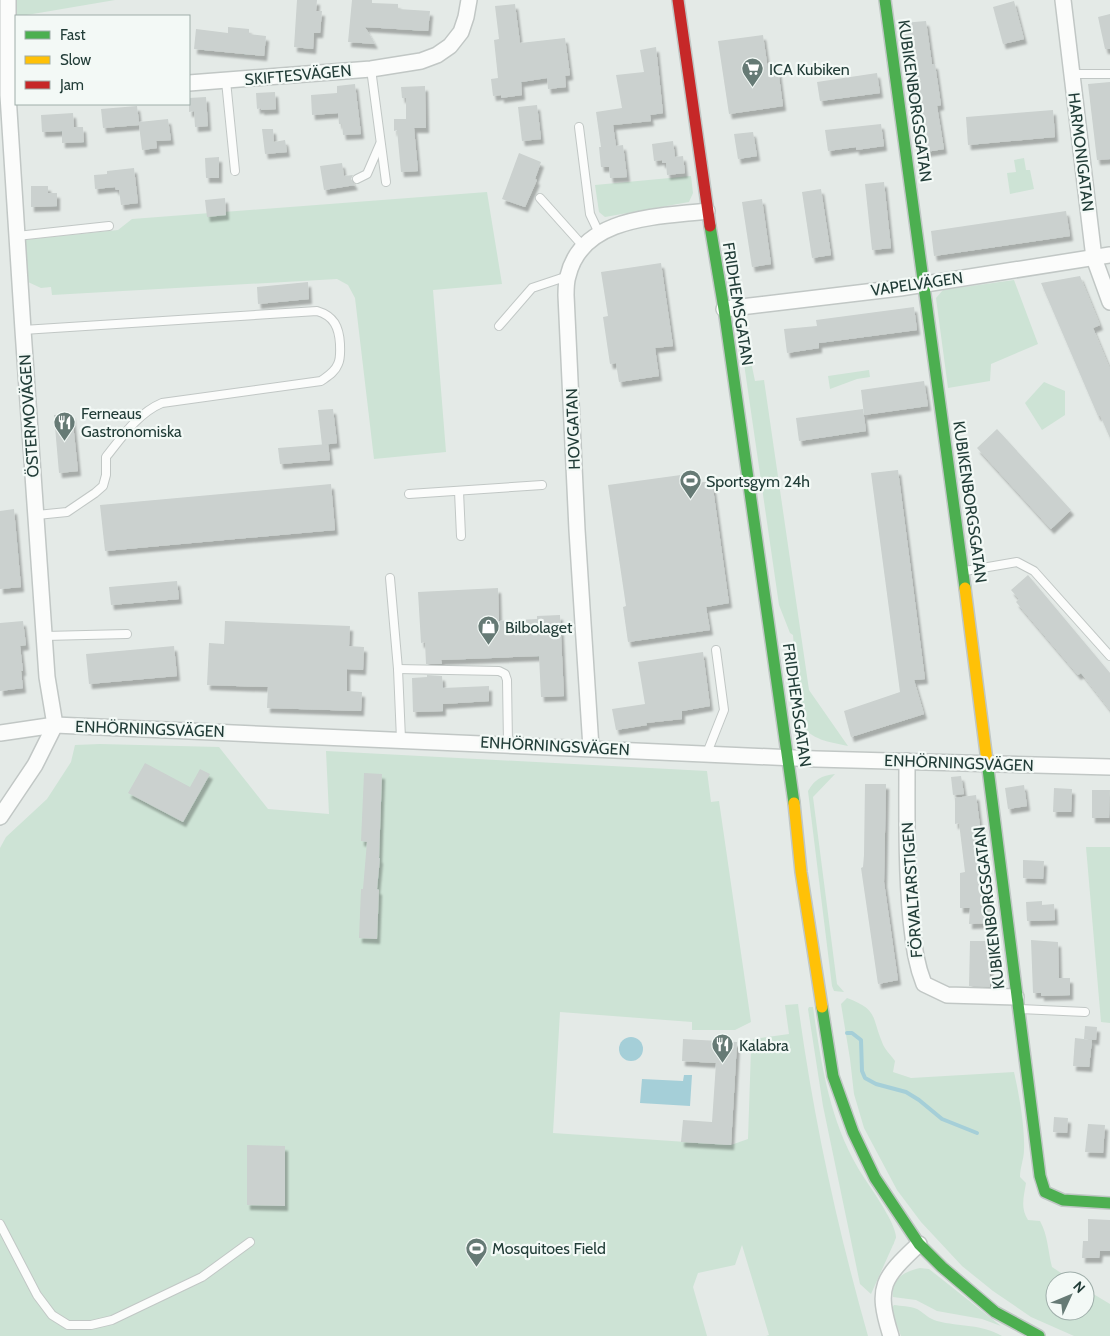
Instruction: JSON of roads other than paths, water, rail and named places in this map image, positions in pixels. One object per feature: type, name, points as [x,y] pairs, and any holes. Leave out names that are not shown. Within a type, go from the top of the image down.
[{"type":"street","name":"ÖSTERMOVÄGEN","points":[[8,0],[22,330],[37,515],[47,677],[55,725]]},
{"type":"street","name":"SKIFTESVÄGEN","points":[[190,83],[421,62],[437,55],[450,46],[461,32],[469,0]]},
{"type":"street","name":"FRIDHEMSGATAN","points":[[678,0],[707,211],[724,309],[788,757],[802,881],[833,1076],[853,1132],[875,1178],[919,1244],[942,1267],[995,1312],[1039,1336]]},
{"type":"street","name":"KUBIKENBORGSGATAN","points":[[885,0],[963,571],[1040,1176],[1045,1192],[1063,1200],[1110,1203]]},
{"type":"street","name":"HARMONIGATAN","points":[[1063,0],[1094,258],[1110,302]]},
{"type":"street","name":"HOVGATAN","points":[[591,748],[577,530],[566,295],[568,276],[583,246],[599,233],[612,226],[707,211]]},
{"type":"street","name":"VAPELVÄGEN","points":[[724,309],[925,283],[1110,255]]},
{"type":"street","name":"ENHÖRNINGSVÄGEN","points":[[0,733],[55,725],[788,757],[1110,767]]},
{"type":"street","points":[[0,817],[35,765],[55,725]]},
{"type":"street","name":"FÖRVALTARSTIGEN","points":[[906,761],[907,870],[910,909],[916,963],[924,984],[947,995],[1017,1003]]},
{"type":"street","points":[[891,1336],[882,1300],[886,1283],[890,1274],[919,1244]]},
{"type":"lane","name":"SKIFTESVÄGEN","points":[[371,68],[386,182]]},
{"type":"lane","points":[[1071,74],[1110,74]]},
{"type":"lane","name":"SKIFTESVÄGEN","points":[[226,80],[235,171]]},
{"type":"lane","points":[[579,127],[590,214],[599,233]]},
{"type":"lane","points":[[357,179],[367,174],[380,144]]},
{"type":"lane","points":[[540,198],[583,246]]},
{"type":"lane","points":[[17,236],[109,226]]},
{"type":"lane","points":[[499,326],[532,288],[568,276]]},
{"type":"lane","points":[[22,330],[317,311],[325,313],[332,318],[337,324],[339,332],[339,363],[335,370],[321,381],[162,403],[151,408],[106,457],[106,475],[103,486],[67,512],[37,515]]},
{"type":"lane","points":[[409,494],[542,485]]},
{"type":"lane","points":[[459,491],[461,536]]},
{"type":"lane","points":[[963,571],[1017,562],[1034,570],[1110,656]]},
{"type":"lane","points":[[390,578],[398,669],[400,739]]},
{"type":"lane","points":[[45,636],[127,634]]},
{"type":"lane","points":[[707,753],[724,710],[716,650]]},
{"type":"lane","points":[[398,669],[499,671],[504,674],[507,680],[508,744]]},
{"type":"lane","name":"KUBIKENBORGSGATAN","points":[[1017,1003],[1085,1012]]},
{"type":"lane","points":[[0,1224],[41,1301],[52,1315],[68,1326],[91,1325],[112,1320],[202,1277],[250,1242]]},
{"type":"water","points":[[631,1037],[640,1040],[643,1049],[640,1058],[631,1061],[622,1058],[619,1049],[622,1040]]},
{"type":"water","points":[[684,1075],[692,1075],[690,1106],[640,1103],[642,1079],[683,1081]]},
{"type":"waterway","points":[[847,1033],[852,1033],[861,1040],[862,1071],[865,1078],[876,1084],[906,1092],[942,1119],[977,1133]]},
{"type":"place","name":"ICA Kubiken","points":[[753,88]]},
{"type":"place","name":"Ferneaus Gastronomiska","points":[[65,441]]},
{"type":"place","name":"Sportsgym 24h","points":[[690,500]]},
{"type":"place","name":"Bilbolaget","points":[[489,646]]},
{"type":"place","name":"Kalabra","points":[[723,1064]]},
{"type":"place","name":"Mosquitoes Field","points":[[476,1267]]}]
